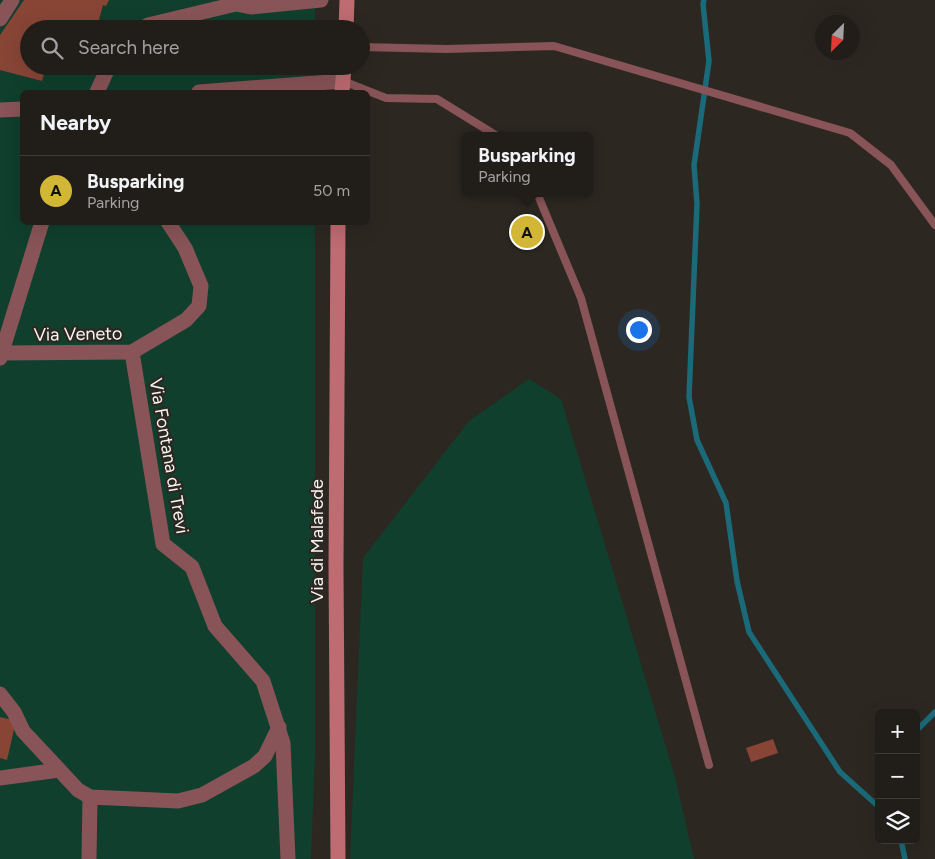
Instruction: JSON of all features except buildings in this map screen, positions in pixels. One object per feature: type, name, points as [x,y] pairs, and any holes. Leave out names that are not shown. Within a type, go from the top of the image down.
[{"type":"street","points":[[0,19],[12,0]]},
{"type":"street","points":[[167,20],[235,2],[251,7],[321,0]]},
{"type":"street","points":[[346,20],[347,0]]},
{"type":"street","points":[[99,90],[105,75]]},
{"type":"street","points":[[252,90],[278,89],[343,80]]},
{"type":"street","points":[[0,110],[20,109]]},
{"type":"street","points":[[0,355],[41,225]]},
{"type":"street","name":"Via Veneto","points":[[0,355],[132,352],[186,320],[198,306],[201,286],[185,248],[170,225]]},
{"type":"street","name":"Via di Malafede","points":[[338,225],[336,567],[338,859]]},
{"type":"street","name":"Via Fontana di Trevi","points":[[132,352],[163,544],[192,567],[215,626],[263,681],[284,743],[288,859]]},
{"type":"street","points":[[0,694],[14,712],[23,731],[78,790],[90,797],[178,801],[202,795],[254,766],[265,756],[278,727]]},
{"type":"street","points":[[0,778],[59,770]]},
{"type":"street","points":[[89,859],[90,797]]},
{"type":"lane","points":[[370,47],[447,49],[554,46],[850,133],[891,165],[935,225]]},
{"type":"lane","points":[[343,80],[367,90]]},
{"type":"lane","points":[[370,91],[386,98],[437,99],[491,132]]},
{"type":"lane","points":[[539,197],[581,298],[709,765]]},
{"type":"green space","points":[[0,0],[315,0],[315,20],[20,20],[20,75],[315,75],[315,90],[20,90],[20,225],[315,225],[315,754],[311,859],[0,859]]},
{"type":"green space","points":[[529,379],[561,399],[675,777],[694,859],[350,859],[363,558],[469,421]]},
{"type":"waterway","points":[[704,0],[709,61],[694,165],[697,204],[689,397],[697,440],[726,503],[737,581],[749,632],[840,772],[875,803]]},
{"type":"waterway","points":[[920,727],[935,712]]},
{"type":"waterway","points":[[902,844],[905,859]]},
{"type":"place","name":"Busparking","points":[[527,232]]}]
